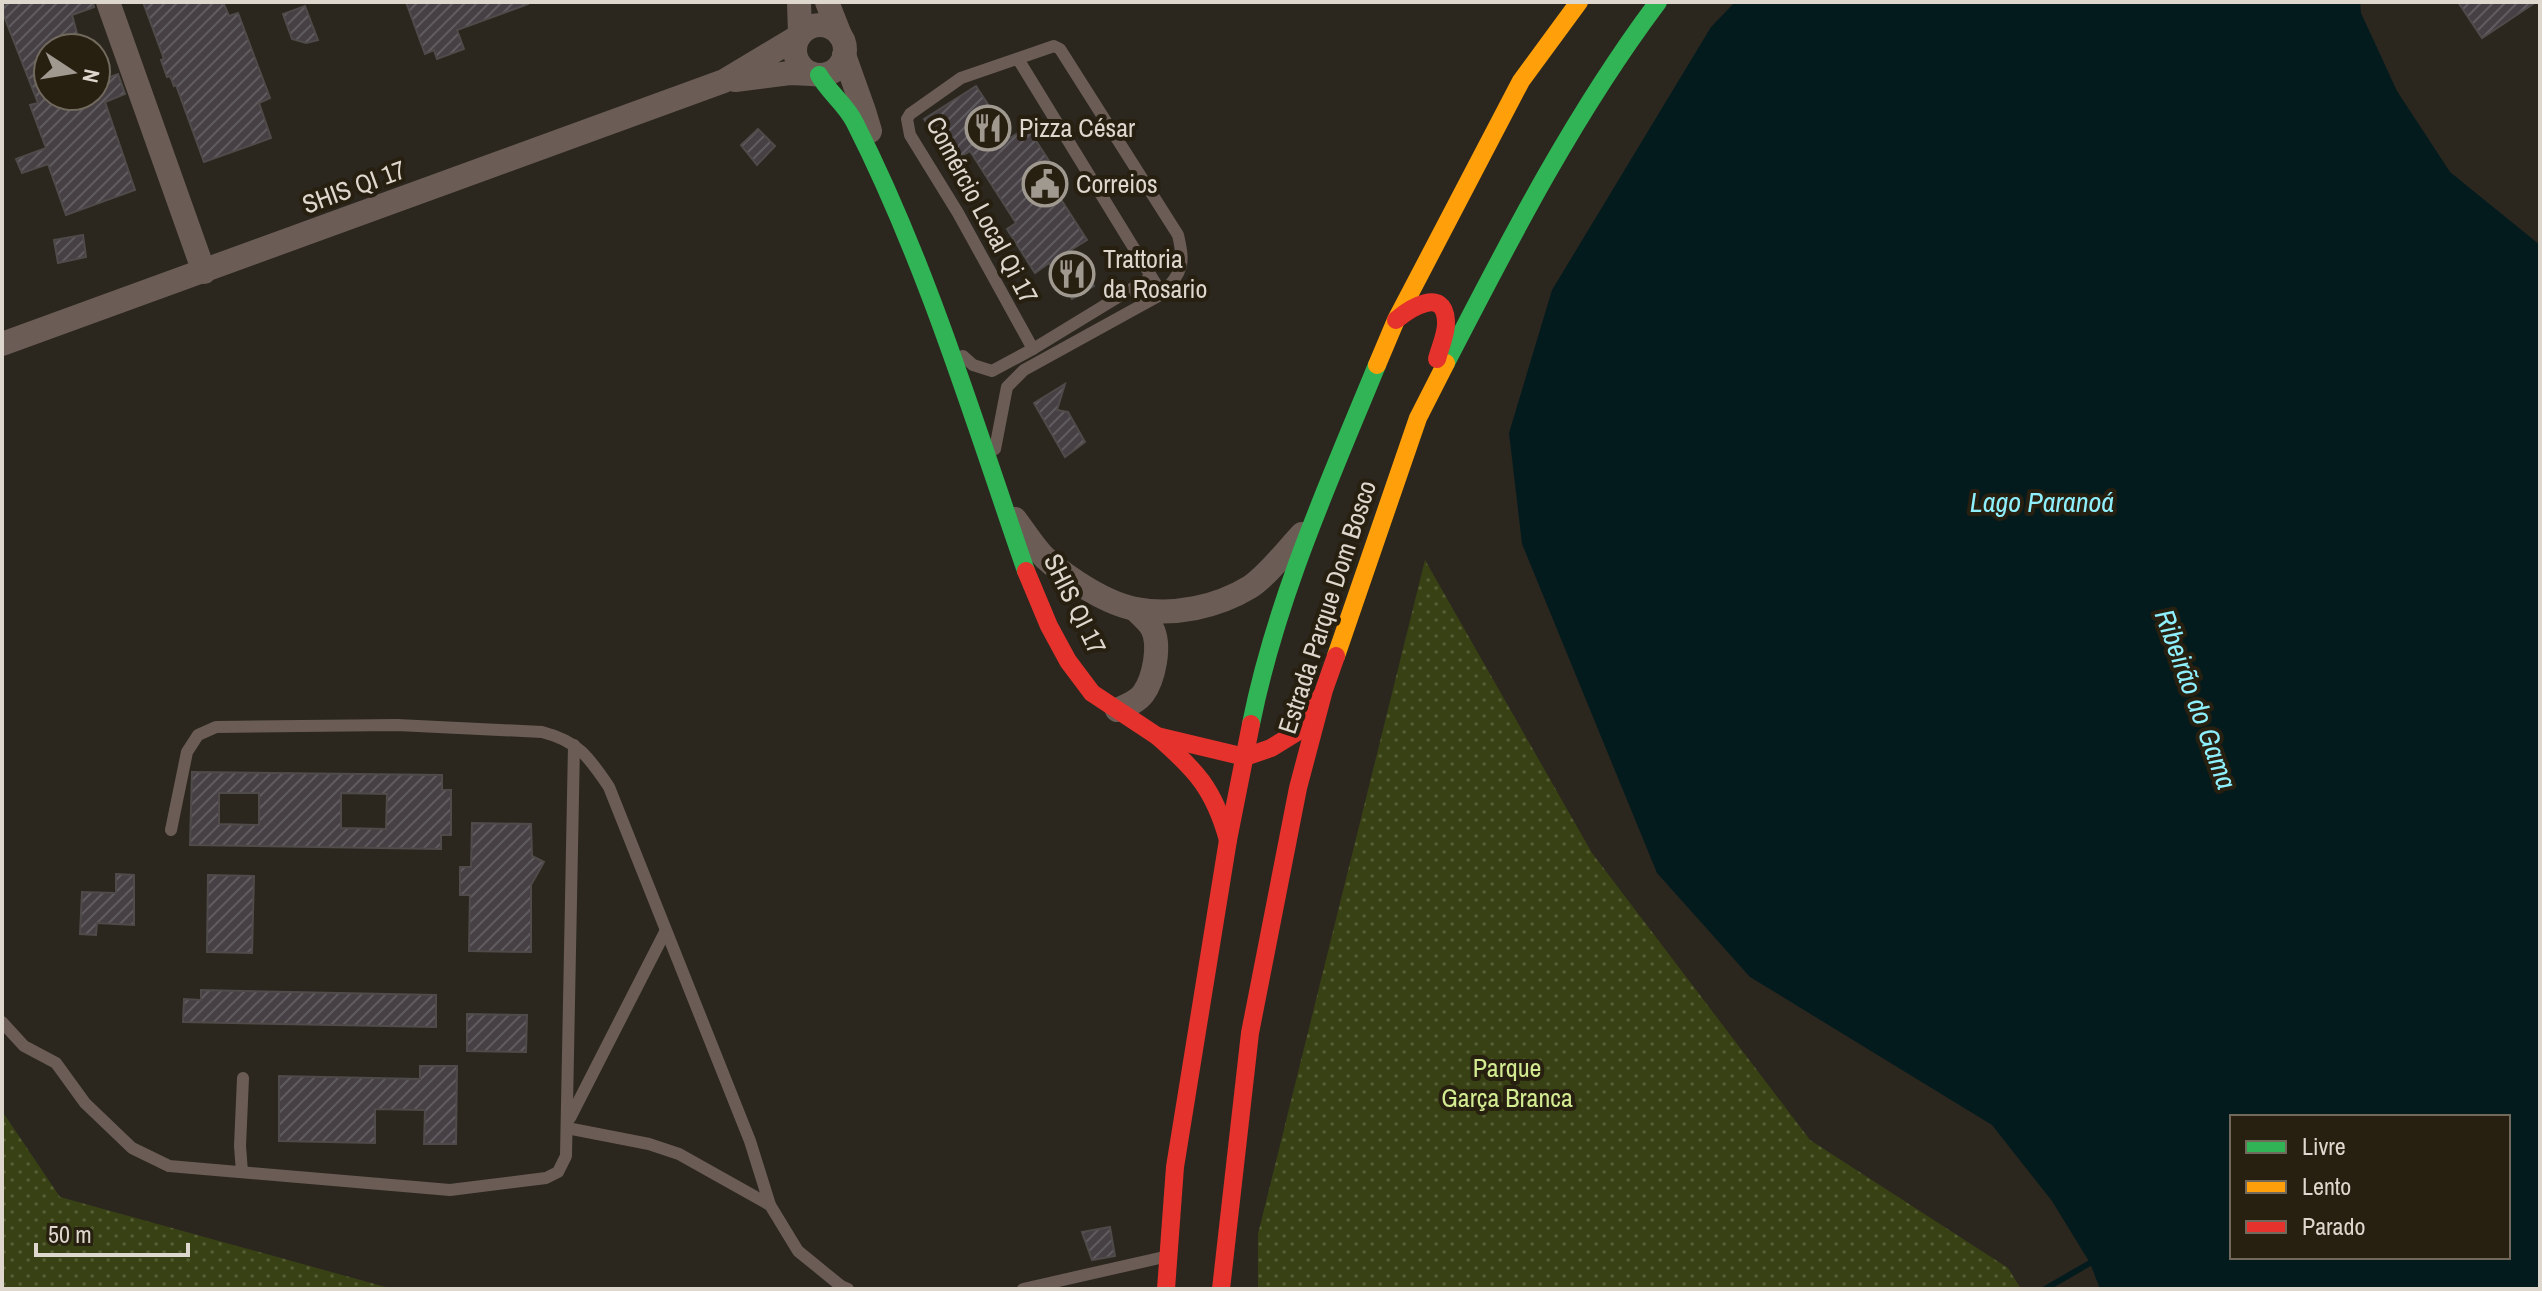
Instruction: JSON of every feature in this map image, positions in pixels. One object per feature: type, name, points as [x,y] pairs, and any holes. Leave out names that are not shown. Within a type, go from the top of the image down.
[{"type":"main road","name":"Estrada Parque Dom Bosco","points":[[1166,1289],[1175,1167],[1228,840],[1260,687],[1283,604],[1312,524],[1396,320],[1521,81],[1579,2]]},
{"type":"main road","name":"Estrada Parque Dom Bosco","points":[[1221,1289],[1250,1033],[1295,799],[1324,690],[1418,418],[1527,206],[1634,34],[1658,2]]},
{"type":"main road","name":"SHIS QI 17","points":[[815,74],[853,118],[880,173],[946,338],[1027,574],[1068,661],[1092,693],[1157,736],[1245,757]]},
{"type":"main road","points":[[1396,320],[1409,309],[1425,302],[1438,304],[1445,312],[1446,325],[1418,418]]},
{"type":"main road","points":[[1245,757],[1271,748],[1297,732],[1324,690]]},
{"type":"main road","points":[[1157,736],[1194,772],[1209,793],[1220,810],[1228,840]]},
{"type":"main road","points":[[1198,1016],[1207,1037],[1219,1043],[1239,1041],[1250,1033]]},
{"type":"main road","points":[[1187,1081],[1208,1062]]},
{"type":"main road","points":[[1227,1064],[1236,1073],[1242,1090]]},
{"type":"street","points":[[108,2],[204,272]]},
{"type":"street","points":[[799,2],[796,58],[802,67],[815,74],[837,67],[842,45],[827,26],[805,29],[799,35]]},
{"type":"street","name":"SHIS QI 17","points":[[827,2],[864,111],[880,173]]},
{"type":"street","name":"SHIS QI 17","points":[[2,344],[724,81],[799,35]]},
{"type":"street","name":"SHIS QI 17","points":[[724,81],[790,73],[815,74]]},
{"type":"street","name":"SHIS QI 17","points":[[1002,501],[1044,556],[1075,581],[1135,609],[1168,611],[1200,608],[1253,586],[1312,524]]},
{"type":"street","points":[[1117,710],[1142,696],[1149,683],[1154,660],[1157,642],[1151,628],[1135,609]]},
{"type":"lane","name":"Comércio Local Qi 17","points":[[1007,387],[1024,370],[1162,294],[1179,275],[1184,258],[1178,235],[1060,49],[1049,46],[961,78],[910,114],[907,126],[1033,349]]},
{"type":"lane","points":[[1018,59],[1162,294]]},
{"type":"lane","points":[[965,392],[973,377],[992,371],[1033,349],[1151,277]]},
{"type":"lane","points":[[946,338],[973,365],[992,371],[1007,387],[991,468]]},
{"type":"lane","points":[[171,830],[187,752],[198,735],[216,727],[397,725],[542,732],[563,737],[594,764],[609,787],[625,823],[665,932],[750,1141],[770,1205],[798,1251],[848,1289]]},
{"type":"lane","points":[[2,1022],[24,1046],[56,1063],[85,1103],[132,1148],[169,1166],[450,1190],[546,1178],[558,1172],[566,1156],[574,745]]},
{"type":"lane","points":[[567,1125],[665,932]]},
{"type":"lane","points":[[242,1172],[243,1078]]},
{"type":"lane","points":[[567,1125],[679,1154],[770,1205]]},
{"type":"lane","points":[[1023,1289],[1168,1256]]},
{"type":"green space","name":"Parque Garça Branca","points":[[1425,560],[1592,853],[1810,1140],[2008,1268],[2021,1289],[1258,1289],[1258,1234]]},
{"type":"green space","points":[[2,1111],[60,1197],[393,1289],[2,1289]]},
{"type":"water","name":"Lago Paranoá","points":[[1735,2],[2360,2],[2361,13],[2397,91],[2450,172],[2540,245],[2540,1289],[2100,1289],[2090,1263],[2052,1201],[1992,1125],[1750,977],[1657,873],[1522,544],[1509,433],[1552,290],[1711,27]]},
{"type":"building","points":[[2,2],[93,2],[94,7],[72,15],[77,32],[32,32],[32,88],[2,11]]},
{"type":"building","points":[[143,2],[223,2],[229,16],[238,13],[270,98],[259,103],[271,138],[204,162],[176,85],[170,76],[167,77],[161,60],[164,59]]},
{"type":"building","points":[[406,2],[528,4],[457,30],[464,49],[437,59],[434,50],[425,54]]},
{"type":"building","points":[[2458,2],[2536,2],[2482,38]]},
{"type":"building","points":[[305,6],[318,40],[306,43],[292,39],[283,14]]},
{"type":"building","points":[[118,74],[125,94],[112,99],[112,76]]},
{"type":"building","points":[[976,86],[1010,138],[1027,127],[1062,181],[1053,187],[1087,240],[1071,250],[1094,286],[1072,299],[1049,263],[1035,273],[1007,229],[1016,223],[970,151],[952,162],[924,119]]},
{"type":"building","points":[[33,112],[108,112],[135,190],[66,215],[48,164],[22,173],[16,159],[46,148]]},
{"type":"building","points":[[758,129],[775,146],[757,165],[741,145]]},
{"type":"building","points":[[83,235],[86,257],[58,263],[54,240]]},
{"type":"building","points":[[1065,384],[1057,410],[1068,412],[1085,442],[1065,457],[1034,403]]},
{"type":"building","points":[[192,772],[442,775],[442,790],[451,790],[451,835],[441,835],[441,849],[190,845]],"holes":[[[219,793],[259,793],[259,825],[219,824]],[[341,793],[387,794],[386,829],[341,828]]]},
{"type":"building","points":[[472,823],[531,824],[532,856],[544,862],[531,885],[531,952],[469,951],[470,895],[460,895],[460,867],[471,867]]},
{"type":"building","points":[[116,874],[134,875],[134,925],[97,923],[96,935],[80,934],[82,892],[116,893]]},
{"type":"building","points":[[208,875],[254,876],[252,953],[207,952]]},
{"type":"building","points":[[201,990],[436,995],[436,1027],[183,1022],[184,999],[201,1000]]},
{"type":"building","points":[[467,1014],[527,1015],[526,1052],[467,1051]]},
{"type":"building","points":[[420,1066],[457,1066],[456,1144],[424,1144],[425,1110],[375,1109],[375,1143],[279,1141],[279,1076],[420,1079]]},
{"type":"building","points":[[1110,1227],[1115,1256],[1092,1260],[1082,1232]]},
{"type":"waterway","points":[[2045,1289],[2090,1263]]},
{"type":"traffic: fast","points":[[1446,363],[1571,133],[1598,88],[1658,2]]},
{"type":"traffic: fast","points":[[819,75],[855,123],[905,232],[948,344],[1026,571]]},
{"type":"traffic: fast","points":[[1251,724],[1289,586],[1377,365]]},
{"type":"traffic: slow","points":[[1377,365],[1396,320],[1521,81],[1579,2]]},
{"type":"traffic: slow","points":[[1336,656],[1418,418],[1446,363]]},
{"type":"traffic: jam","points":[[1396,320],[1425,303],[1439,305],[1444,310],[1446,326],[1437,359]]},
{"type":"traffic: jam","points":[[1026,571],[1049,626],[1068,661],[1092,693],[1157,736],[1245,757],[1271,748],[1297,732],[1320,697]]},
{"type":"traffic: jam","points":[[1221,1289],[1250,1033],[1298,788],[1336,656]]},
{"type":"traffic: jam","points":[[1166,1289],[1175,1167],[1228,840],[1251,724]]},
{"type":"traffic: jam","points":[[1157,736],[1183,759],[1202,782],[1223,822],[1228,840]]},
{"type":"place","name":"Pizza César","points":[[988,128]]},
{"type":"place","name":"Correios","points":[[1045,184]]},
{"type":"place","name":"Trattoria da Rosario","points":[[1072,274]]},
{"type":"water label","name":"Ribeirão do Gama","points":[[2196,699]]}]
